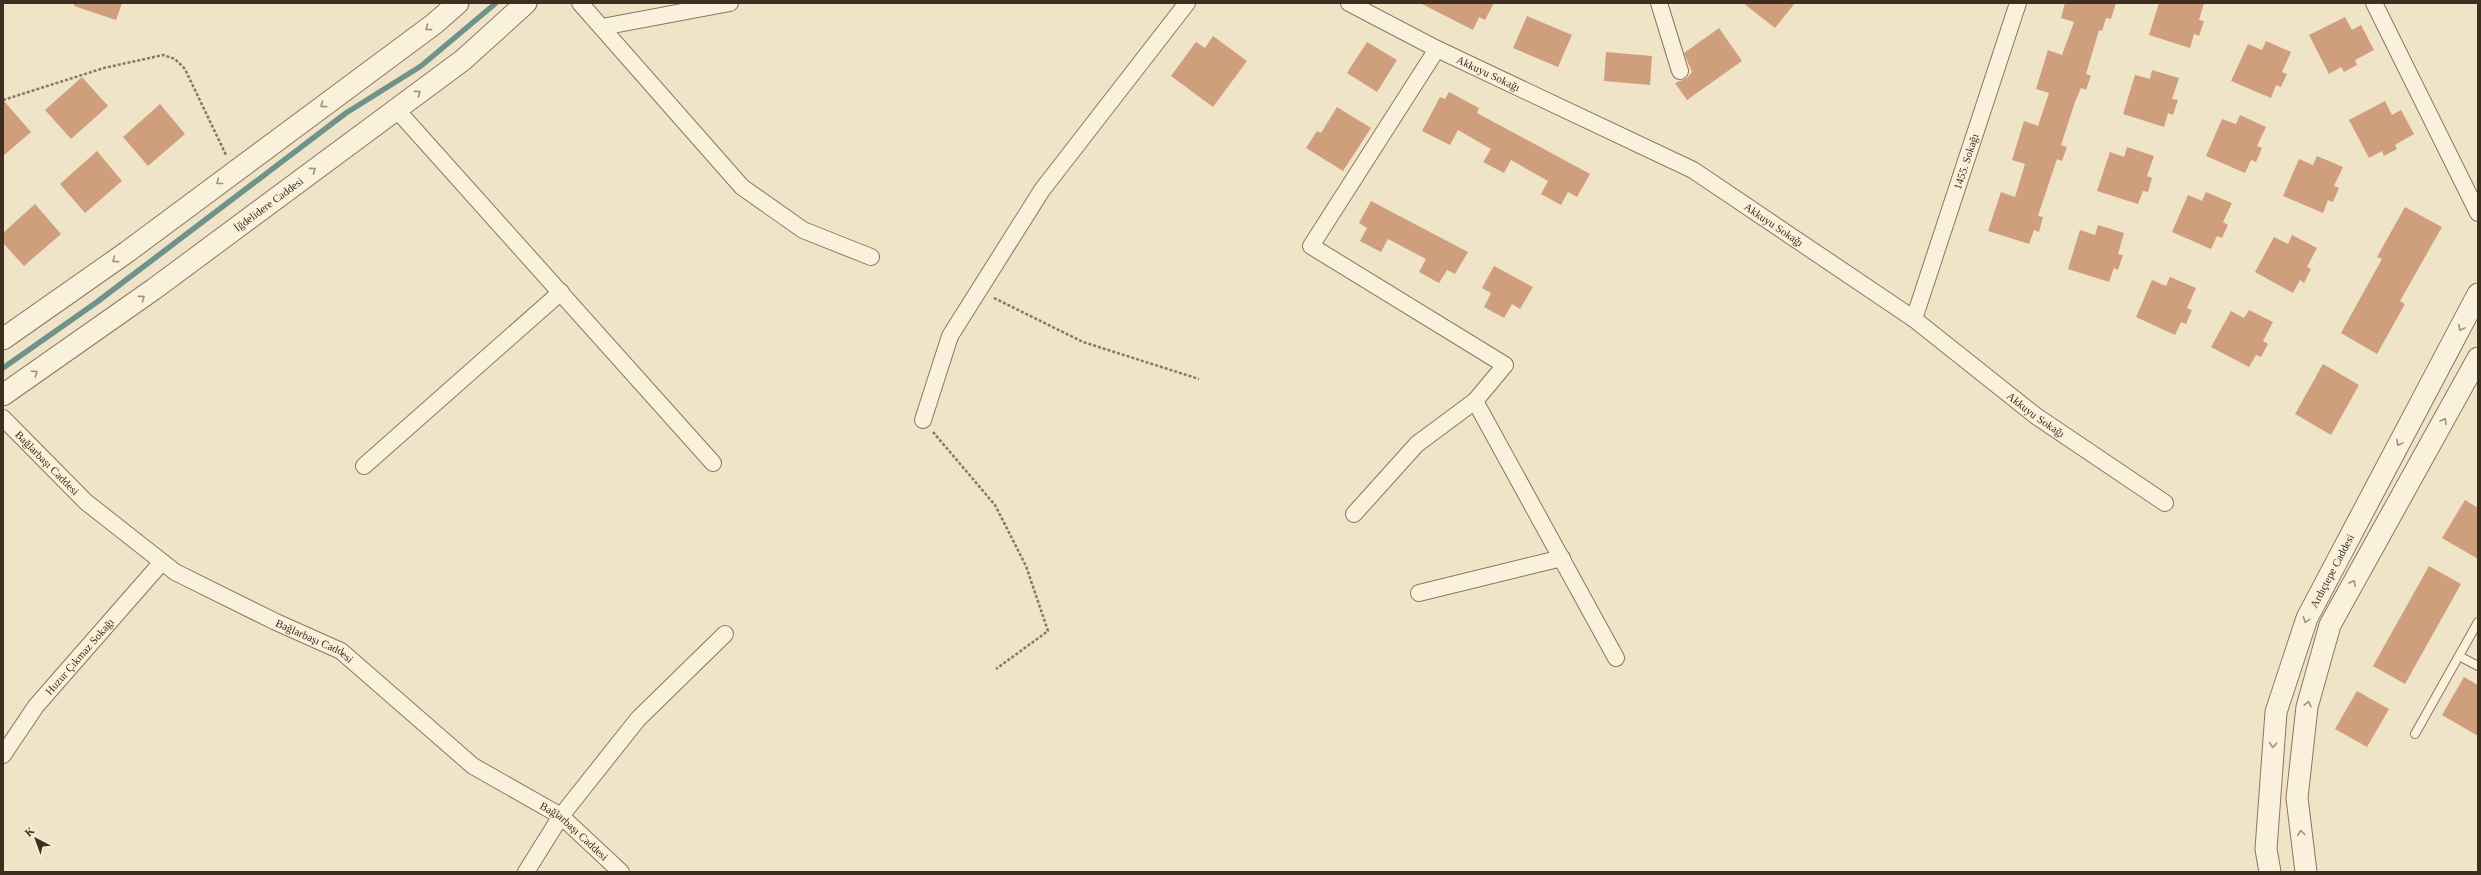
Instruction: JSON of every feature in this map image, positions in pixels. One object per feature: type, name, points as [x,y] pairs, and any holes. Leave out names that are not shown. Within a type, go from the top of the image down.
[{"type":"street","points":[[3,339],[127,252],[235,170],[434,24],[458,3]]},
{"type":"street","name":"İğdelidere Caddesi","points":[[3,395],[148,294],[463,60],[526,3]]},
{"type":"street","points":[[580,3],[742,187],[802,230],[871,257]]},
{"type":"street","points":[[602,27],[730,3]]},
{"type":"street","points":[[923,420],[950,336],[1042,190],[1187,3]]},
{"type":"street","name":"Akkuyu Sokağı","points":[[1350,3],[1436,49],[1693,170],[1914,320],[2036,416],[2165,503]]},
{"type":"street","points":[[1649,3],[1654,5],[1657,3],[1680,71]]},
{"type":"street","name":"1455. Sokağı","points":[[1914,320],[2018,3]]},
{"type":"street","points":[[2374,3],[2478,213]]},
{"type":"street","points":[[1354,514],[1417,444],[1475,401],[1505,365],[1311,246],[1436,49]]},
{"type":"street","points":[[396,109],[713,463]]},
{"type":"street","points":[[364,466],[561,292]]},
{"type":"street","name":"Ardıçtepe Caddesi","points":[[2271,872],[2266,849],[2276,712],[2307,618],[2478,294]]},
{"type":"street","points":[[2306,872],[2297,798],[2307,707],[2330,625],[2478,358]]},
{"type":"street","points":[[1475,401],[1616,658]]},
{"type":"street","name":"Bağlarbaşı Caddesi","points":[[3,418],[86,502],[175,572],[256,612],[341,651],[473,766],[561,816],[621,872]]},
{"type":"street","points":[[1418,593],[1562,558]]},
{"type":"street","name":"Huzur Çıkmaz Sokağı","points":[[3,755],[36,706],[162,562]]},
{"type":"street","points":[[526,872],[561,816],[638,719],[725,634]]},
{"type":"lane","points":[[2415,734],[2478,622]]},
{"type":"lane","points":[[2459,656],[2478,666]]},
{"type":"path","points":[[3,100],[104,68],[163,55],[170,56],[185,69],[213,130],[235,170]]},
{"type":"path","points":[[979,290],[1083,342],[1199,379]]},
{"type":"path","points":[[923,420],[995,505],[1026,566],[1048,631],[996,669]]},
{"type":"building","points":[[74,3],[122,3],[116,20],[74,6]]},
{"type":"building","points":[[1420,3],[1494,3],[1485,20],[1479,17],[1473,30]]},
{"type":"building","points":[[1743,3],[1795,3],[1775,28]]},
{"type":"building","points":[[2065,3],[2116,3],[2111,19],[2106,18],[2102,31],[2099,30],[2086,74],[2091,76],[2086,90],[2081,88],[2075,102],[2061,145],[2067,147],[2062,161],[2057,159],[2038,216],[2043,217],[2039,232],[2034,230],[2029,244],[1988,231],[2001,192],[2015,197],[2025,164],[2012,160],[2024,121],[2038,126],[2049,93],[2036,89],[2048,50],[2062,55],[2074,22],[2061,18]]},
{"type":"building","points":[[2159,3],[2204,3],[2199,20],[2204,21],[2199,36],[2194,34],[2190,48],[2149,35]]},
{"type":"building","points":[[1527,16],[1572,35],[1558,67],[1513,48]]},
{"type":"building","points":[[2345,17],[2352,30],[2361,25],[2374,50],[2355,60],[2357,65],[2344,72],[2341,67],[2329,74],[2309,35]]},
{"type":"building","points":[[1719,28],[1742,61],[1687,100],[1675,83],[1687,78],[1692,72],[1684,53]]},
{"type":"building","points":[[1213,36],[1247,61],[1213,107],[1171,76],[1196,42],[1205,48]]},
{"type":"building","points":[[2266,41],[2291,52],[2282,72],[2287,74],[2281,87],[2276,85],[2271,98],[2231,81],[2248,44],[2262,50]]},
{"type":"building","points":[[1367,42],[1397,60],[1377,92],[1347,73]]},
{"type":"building","points":[[1606,52],[1652,56],[1650,85],[1604,81]]},
{"type":"building","points":[[2152,70],[2179,78],[2172,99],[2178,100],[2173,115],[2168,113],[2164,127],[2123,114],[2135,75],[2150,79]]},
{"type":"building","points":[[82,77],[108,106],[71,139],[45,110]]},
{"type":"building","points":[[1449,92],[1479,108],[1477,113],[1590,174],[1577,197],[1568,192],[1561,205],[1541,194],[1548,181],[1511,160],[1504,173],[1483,162],[1491,149],[1458,130],[1450,145],[1422,131],[1440,97],[1445,99]]},
{"type":"building","points":[[3,100],[31,132],[3,156]]},
{"type":"building","points":[[2385,101],[2392,115],[2401,110],[2414,134],[2395,145],[2397,149],[2384,156],[2382,151],[2369,158],[2349,120]]},
{"type":"building","points":[[160,104],[185,134],[148,166],[123,137]]},
{"type":"building","points":[[1337,107],[1371,128],[1343,171],[1306,148],[1317,131],[1321,133]]},
{"type":"building","points":[[2240,115],[2266,127],[2257,146],[2262,148],[2256,162],[2251,160],[2245,173],[2206,156],[2222,119],[2236,124]]},
{"type":"building","points":[[2127,147],[2154,156],[2147,176],[2152,178],[2148,192],[2143,191],[2138,204],[2097,191],[2110,152],[2124,157]]},
{"type":"building","points":[[97,151],[122,181],[85,213],[60,184]]},
{"type":"building","points":[[2317,156],[2343,167],[2334,186],[2339,188],[2333,202],[2328,200],[2323,213],[2283,196],[2299,159],[2313,165]]},
{"type":"building","points":[[2206,192],[2232,203],[2223,222],[2228,225],[2222,238],[2217,236],[2211,249],[2172,232],[2188,195],[2202,201]]},
{"type":"building","points":[[1371,201],[1468,252],[1455,274],[1447,270],[1439,283],[1419,272],[1426,259],[1388,239],[1381,252],[1360,241],[1367,228],[1359,223]]},
{"type":"building","points":[[35,204],[61,234],[24,266],[3,243],[3,233]]},
{"type":"building","points":[[2405,207],[2442,227],[2400,301],[2405,304],[2377,354],[2341,333],[2382,259],[2377,257]]},
{"type":"building","points":[[2098,225],[2124,233],[2118,254],[2123,255],[2118,270],[2114,268],[2109,282],[2068,269],[2080,230],[2095,235]]},
{"type":"building","points":[[2292,235],[2317,248],[2307,267],[2311,269],[2304,283],[2300,280],[2293,293],[2255,272],[2274,237],[2288,244]]},
{"type":"building","points":[[1494,266],[1533,287],[1520,309],[1512,304],[1504,318],[1484,307],[1491,293],[1482,288]]},
{"type":"building","points":[[2170,277],[2196,288],[2187,308],[2192,310],[2186,324],[2181,322],[2175,335],[2136,317],[2152,280],[2166,286]]},
{"type":"building","points":[[2249,310],[2273,322],[2263,341],[2268,344],[2261,357],[2256,355],[2249,367],[2211,347],[2231,311],[2244,318]]},
{"type":"building","points":[[2323,364],[2359,385],[2331,435],[2295,414]]},
{"type":"building","points":[[2465,500],[2478,508],[2478,559],[2442,538]]},
{"type":"building","points":[[2429,566],[2461,584],[2405,684],[2373,666]]},
{"type":"building","points":[[2464,677],[2478,685],[2478,736],[2442,715]]},
{"type":"building","points":[[2357,691],[2389,709],[2367,747],[2335,729]]},
{"type":"waterway","points":[[3,368],[97,302],[346,113],[421,66],[496,3]]}]
